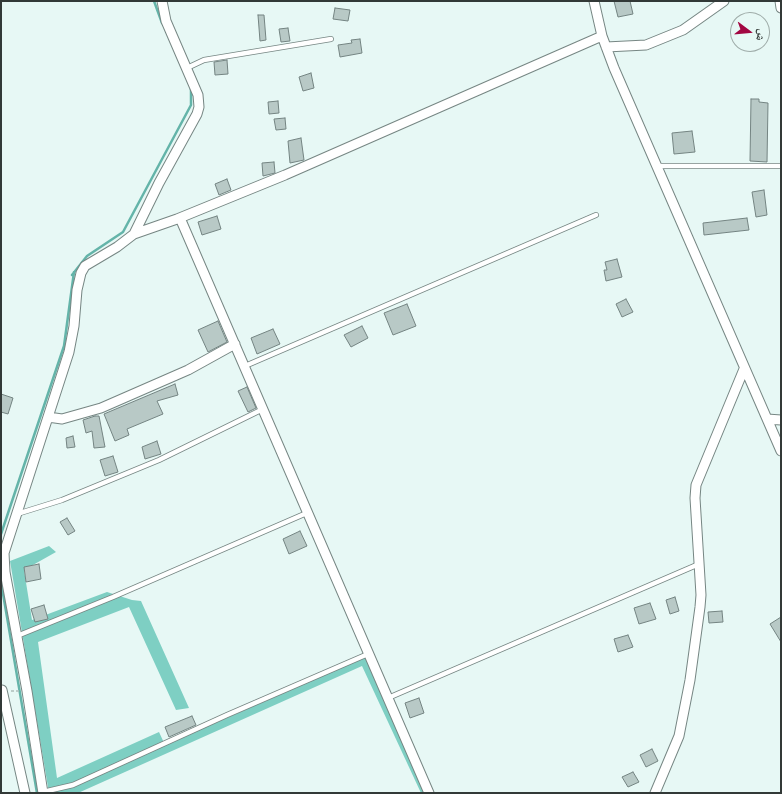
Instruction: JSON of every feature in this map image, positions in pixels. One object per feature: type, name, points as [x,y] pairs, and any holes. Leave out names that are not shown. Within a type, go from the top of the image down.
[{"type":"street","points":[[134,234],[159,183],[197,114],[199,102],[187,68],[166,21],[162,1]]},
{"type":"street","points":[[594,1],[606,47],[744,369],[781,451]]},
{"type":"street","points":[[606,47],[646,45],[683,30],[724,1]]},
{"type":"street","points":[[780,1],[781,8]]},
{"type":"street","points":[[43,792],[4,563],[6,546],[72,338],[77,290],[81,274],[91,261],[117,247],[134,234],[180,218],[285,174],[602,36]]},
{"type":"street","points":[[180,218],[429,793]]},
{"type":"street","points":[[48,417],[62,419],[101,408],[188,370],[235,344]]},
{"type":"street","points":[[655,793],[677,742],[689,687],[701,601],[695,498],[696,485],[744,369]]},
{"type":"street","points":[[767,419],[781,420]]},
{"type":"street","points":[[2,690],[25,793]]},
{"type":"lane","points":[[187,68],[204,60],[331,39]]},
{"type":"lane","points":[[657,166],[781,166]]},
{"type":"lane","points":[[245,366],[596,215]]},
{"type":"lane","points":[[17,514],[62,500],[159,460],[263,410]]},
{"type":"lane","points":[[17,636],[113,597],[308,512]]},
{"type":"lane","points":[[388,698],[699,564]]},
{"type":"lane","points":[[43,792],[62,789],[74,785],[227,715],[368,654]]},
{"type":"green space","points":[[49,546],[56,552],[24,570],[32,620],[107,592],[132,600],[141,601],[189,708],[176,710],[129,607],[38,642],[57,778],[159,732],[165,745],[368,656],[429,793],[421,793],[362,666],[78,793],[49,793],[10,561]]},
{"type":"building","points":[[614,1],[630,1],[633,14],[618,17]]},
{"type":"building","points":[[335,8],[350,10],[348,21],[333,19]]},
{"type":"building","points":[[258,15],[264,15],[266,40],[260,41]]},
{"type":"building","points":[[288,28],[290,41],[281,42],[279,29]]},
{"type":"building","points":[[360,39],[362,53],[340,57],[338,45],[352,43],[351,40]]},
{"type":"building","points":[[227,60],[228,74],[215,75],[214,62]]},
{"type":"building","points":[[311,73],[314,88],[303,91],[299,77]]},
{"type":"building","points":[[751,99],[759,99],[759,102],[768,103],[767,162],[750,161]]},
{"type":"building","points":[[278,101],[279,113],[269,114],[268,102]]},
{"type":"building","points":[[285,118],[286,129],[276,130],[274,119]]},
{"type":"building","points":[[692,131],[695,152],[674,154],[672,133]]},
{"type":"building","points":[[301,138],[304,160],[290,163],[288,141]]},
{"type":"building","points":[[274,162],[275,173],[263,176],[262,163]]},
{"type":"building","points":[[227,179],[231,190],[219,195],[215,184]]},
{"type":"building","points":[[764,190],[767,215],[756,217],[752,192]]},
{"type":"building","points":[[217,216],[221,229],[202,235],[198,222]]},
{"type":"building","points":[[747,218],[749,230],[704,235],[703,223]]},
{"type":"building","points":[[617,259],[622,277],[606,281],[604,270],[607,270],[605,262]]},
{"type":"building","points":[[626,299],[633,312],[622,317],[616,304]]},
{"type":"building","points":[[407,304],[416,326],[393,335],[384,313]]},
{"type":"building","points":[[218,321],[227,342],[208,352],[198,330]]},
{"type":"building","points":[[362,326],[368,338],[351,347],[344,335]]},
{"type":"building","points":[[273,329],[280,344],[257,354],[251,338]]},
{"type":"building","points":[[175,384],[178,395],[157,401],[163,414],[127,429],[129,435],[115,441],[104,414]]},
{"type":"building","points":[[247,387],[256,408],[248,412],[238,391]]},
{"type":"building","points":[[1,394],[13,398],[8,414],[1,412]]},
{"type":"building","points":[[99,416],[105,447],[94,448],[92,431],[86,433],[83,420]]},
{"type":"building","points":[[73,436],[75,447],[67,448],[66,438]]},
{"type":"building","points":[[157,441],[161,454],[145,459],[142,447]]},
{"type":"building","points":[[113,456],[118,472],[105,476],[100,460]]},
{"type":"building","points":[[67,518],[75,531],[68,535],[60,522]]},
{"type":"building","points":[[300,531],[307,546],[289,554],[283,539]]},
{"type":"building","points":[[39,564],[41,579],[26,582],[24,567]]},
{"type":"building","points":[[675,597],[679,611],[670,614],[666,600]]},
{"type":"building","points":[[650,603],[656,619],[639,624],[634,608]]},
{"type":"building","points":[[44,605],[48,619],[35,622],[31,609]]},
{"type":"building","points":[[722,611],[723,622],[709,623],[708,612]]},
{"type":"building","points":[[781,617],[781,642],[770,624]]},
{"type":"building","points":[[628,635],[633,647],[618,652],[614,639]]},
{"type":"building","points":[[419,698],[424,713],[410,718],[405,703]]},
{"type":"building","points":[[192,716],[196,725],[169,737],[165,727]]},
{"type":"building","points":[[652,749],[658,761],[646,767],[640,755]]},
{"type":"building","points":[[633,772],[639,782],[628,787],[622,777]]},
{"type":"waterway","points":[[154,1],[162,23]]},
{"type":"waterway","points":[[72,275],[87,256],[123,232],[191,105],[191,89]]},
{"type":"waterway","points":[[1,534],[64,346],[74,272]]},
{"type":"waterway","points":[[1,582],[37,793]]}]
